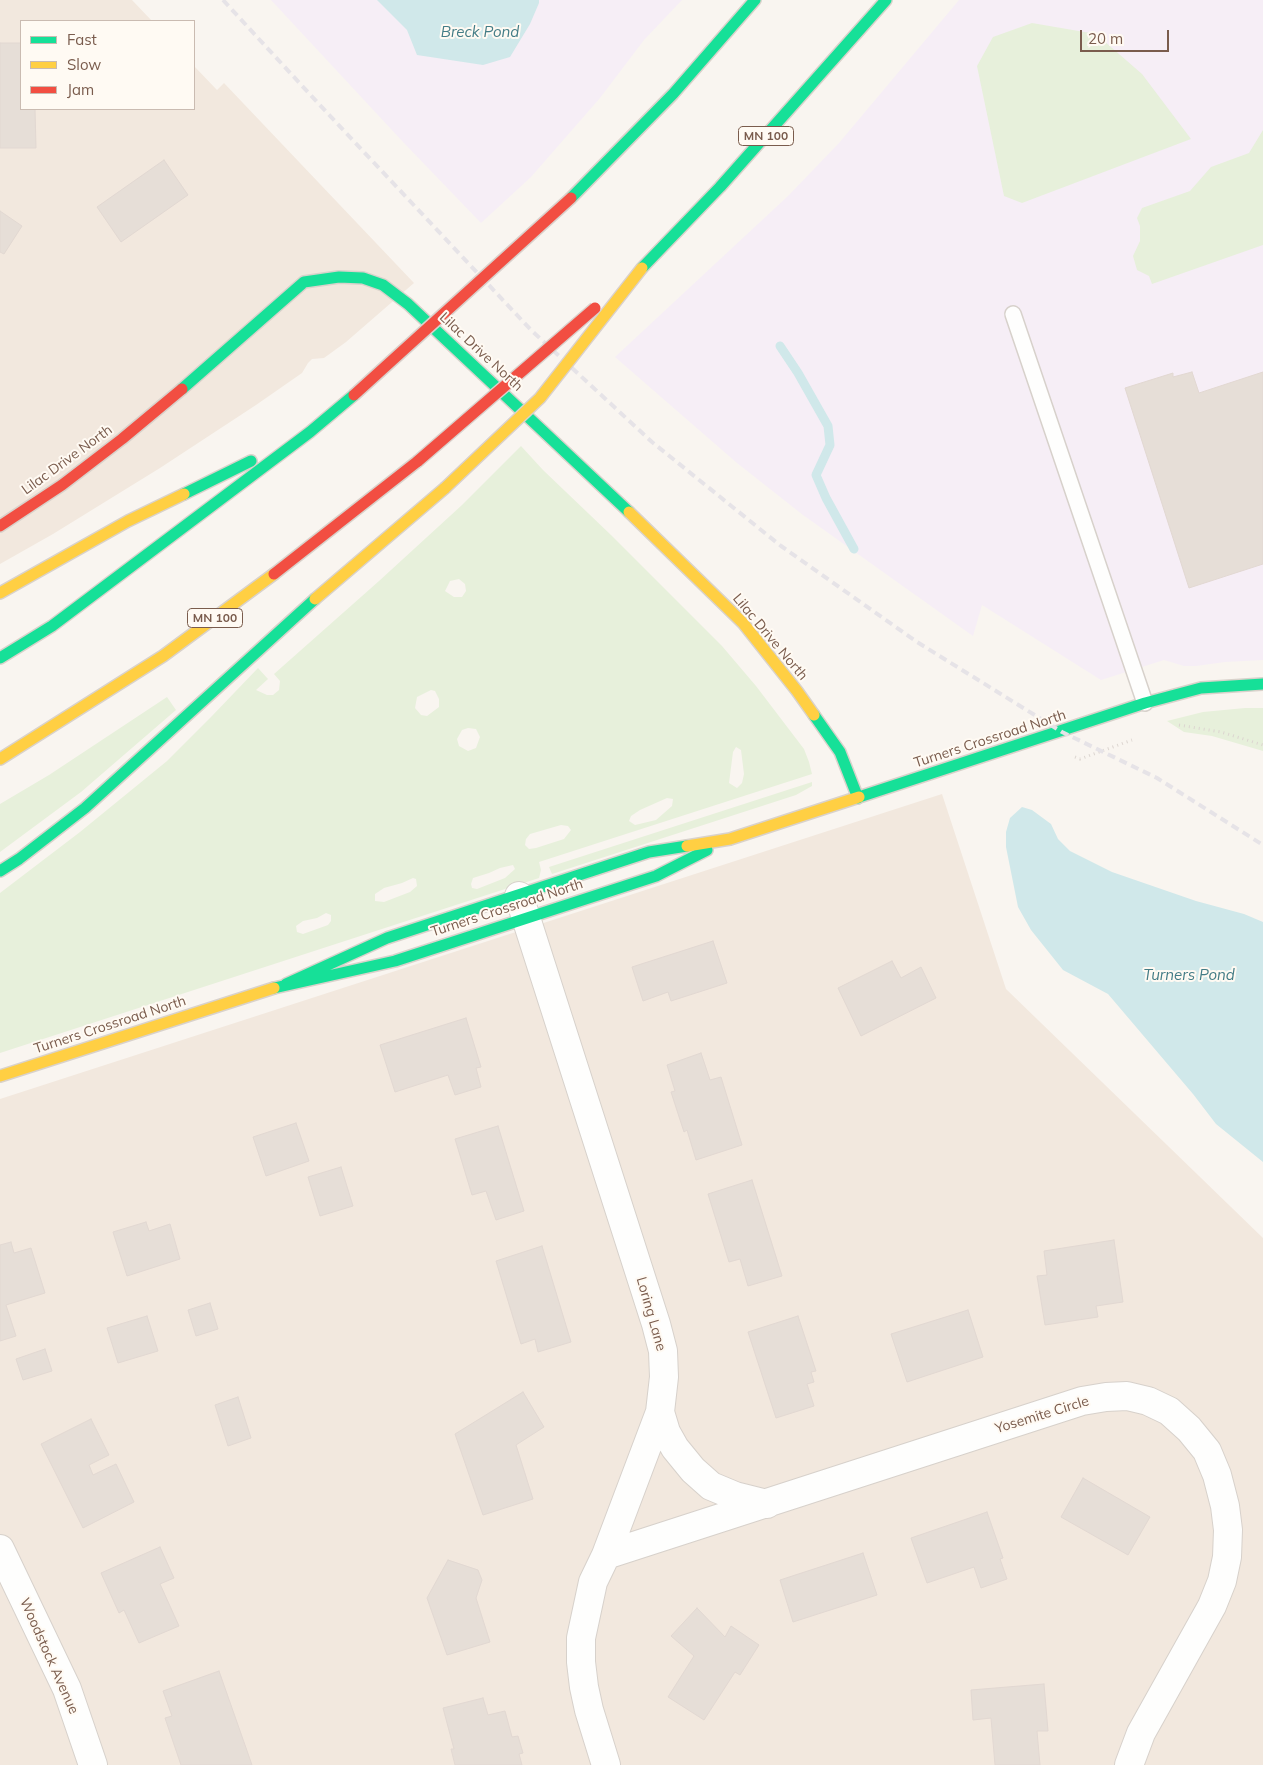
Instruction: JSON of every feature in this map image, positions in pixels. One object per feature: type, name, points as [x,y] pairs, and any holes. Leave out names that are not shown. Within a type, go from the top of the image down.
[{"type":"main road","points":[[0,658],[52,626],[310,432],[354,395],[571,198],[673,94],[755,0]]},
{"type":"main road","name":"MN 100","points":[[0,759],[163,656],[292,561],[418,461],[642,268],[720,187],[886,0]]},
{"type":"main road","points":[[0,871],[19,859],[85,808],[318,596],[446,488],[540,398],[642,268]]},
{"type":"main road","name":"Lilac Drive North","points":[[0,526],[62,485],[122,439],[173,397],[304,282],[339,277],[363,278],[383,285],[408,304],[621,505],[742,623],[797,691],[840,752],[858,798]]},
{"type":"main road","points":[[0,593],[128,521],[310,432]]},
{"type":"main road","name":"Turners Crossroad North","points":[[0,1076],[286,984],[395,961],[649,852],[730,839],[1145,703],[1201,688],[1263,684]]},
{"type":"main road","name":"Turners Crossroad North","points":[[286,984],[387,938],[656,876],[730,839]]},
{"type":"street","name":"Loring Lane","points":[[522,906],[663,1351],[664,1377],[660,1412],[606,1556],[593,1582],[581,1638],[581,1662],[589,1710],[606,1765]]},
{"type":"street","name":"Yosemite Circle","points":[[606,1556],[1082,1401],[1127,1396],[1148,1401],[1169,1411],[1190,1428],[1207,1451],[1225,1506],[1228,1530],[1228,1556],[1222,1581],[1212,1606],[1141,1733],[1129,1765]]},
{"type":"street","points":[[660,1412],[666,1432],[675,1448],[693,1470],[711,1486],[735,1496],[767,1504]]},
{"type":"street","name":"Woodstock Avenue","points":[[0,1548],[66,1689],[93,1765]]},
{"type":"lane","points":[[1013,314],[1145,703]]},
{"type":"path","points":[[1170,726],[1179,725],[1221,732],[1263,745]]},
{"type":"path","points":[[1080,759],[1136,739]]},
{"type":"shaded area","points":[[0,0],[132,0],[151,20],[20,20],[20,110],[195,110],[195,67],[217,90],[224,83],[414,283],[346,342],[324,358],[312,359],[302,373],[256,405],[160,468],[53,534],[0,564]]},
{"type":"shaded area","points":[[271,0],[682,0],[644,40],[600,98],[531,177],[481,223]]},
{"type":"shaded area","points":[[959,0],[1263,0],[1263,660],[1184,666],[1164,660],[1101,680],[982,605],[973,636],[803,515],[737,463],[615,357],[788,196],[839,143]]},
{"type":"shaded area","points":[[942,794],[1006,989],[1263,1238],[1263,1765],[0,1765],[0,1099]]},
{"type":"green space","points":[[1032,23],[1096,34],[1142,74],[1191,139],[1022,203],[1004,196],[977,66],[993,37]]},
{"type":"green space","points":[[1263,130],[1263,245],[1152,284],[1149,276],[1137,270],[1133,256],[1140,241],[1140,226],[1137,218],[1142,208],[1190,191],[1211,167],[1249,153]]},
{"type":"green space","points":[[521,446],[722,646],[756,686],[804,749],[812,774],[539,862],[541,870],[539,878],[0,1053],[0,893],[80,832],[167,761],[258,668],[268,679],[256,690],[267,695],[273,695],[279,690],[280,681],[274,674],[462,505]],"holes":[[[459,579],[465,584],[466,591],[462,597],[454,597],[445,591],[450,581]],[[431,690],[435,691],[439,699],[439,707],[427,716],[421,715],[415,708],[417,697]],[[468,728],[476,729],[480,737],[476,748],[468,751],[459,746],[457,739],[462,730]],[[736,747],[741,750],[744,774],[742,783],[737,788],[729,783],[733,752]],[[667,798],[673,799],[672,806],[656,820],[635,825],[629,821],[631,816]],[[561,825],[568,826],[571,830],[564,839],[536,848],[529,849],[525,845],[526,839],[530,834]],[[513,865],[515,869],[505,878],[477,889],[472,888],[473,878]],[[413,878],[416,879],[417,886],[410,892],[384,902],[375,901],[375,894],[384,888]],[[326,913],[331,915],[331,921],[328,925],[303,934],[297,932],[296,926],[303,921],[317,918]]]},
{"type":"green space","points":[[167,697],[176,710],[81,792],[0,852],[0,804],[49,775]]},
{"type":"green space","points":[[1263,708],[1263,751],[1212,736],[1184,732],[1167,721],[1203,712]]},
{"type":"green space","points":[[812,782],[812,786],[796,795],[552,874],[549,867]]},
{"type":"water","name":"Breck Pond","points":[[377,0],[539,0],[539,3],[530,24],[510,57],[483,65],[417,55],[407,30]]},
{"type":"water","name":"Turners Pond","points":[[1022,807],[1032,810],[1051,824],[1058,839],[1070,851],[1112,872],[1196,901],[1244,914],[1263,922],[1263,1162],[1216,1124],[1108,994],[1063,970],[1031,930],[1018,907],[1006,847],[1006,832],[1010,818]]},
{"type":"building","points":[[0,43],[20,43],[20,110],[35,110],[36,148],[0,148]]},
{"type":"building","points":[[164,160],[188,195],[121,242],[97,207]]},
{"type":"building","points":[[0,211],[22,226],[4,254],[0,252]]},
{"type":"building","points":[[1192,372],[1199,393],[1263,372],[1263,564],[1189,588],[1125,388],[1173,373],[1173,377]]},
{"type":"building","points":[[713,941],[727,983],[671,1001],[668,992],[643,1001],[632,967]]},
{"type":"building","points":[[892,961],[901,978],[921,967],[936,998],[861,1036],[838,988]]},
{"type":"building","points":[[466,1018],[481,1067],[476,1068],[481,1087],[455,1095],[448,1075],[395,1092],[380,1045]]},
{"type":"building","points":[[701,1053],[710,1080],[721,1077],[742,1145],[696,1160],[687,1130],[684,1132],[671,1092],[675,1091],[667,1065]]},
{"type":"building","points":[[296,1123],[309,1161],[266,1176],[253,1137]]},
{"type":"building","points":[[498,1126],[524,1211],[496,1220],[486,1191],[472,1195],[455,1139]]},
{"type":"building","points":[[341,1167],[353,1206],[320,1216],[308,1177]]},
{"type":"building","points":[[752,1180],[782,1276],[748,1286],[740,1259],[729,1262],[708,1194]]},
{"type":"building","points":[[146,1222],[149,1231],[170,1224],[180,1259],[127,1276],[113,1232]]},
{"type":"building","points":[[1114,1240],[1123,1302],[1096,1306],[1098,1317],[1045,1325],[1037,1276],[1047,1275],[1044,1251]]},
{"type":"building","points":[[11,1242],[14,1253],[31,1248],[45,1293],[6,1305],[16,1336],[0,1341],[0,1245]]},
{"type":"building","points":[[542,1246],[571,1342],[538,1352],[535,1339],[521,1344],[496,1261]]},
{"type":"building","points":[[210,1303],[218,1329],[196,1336],[188,1310]]},
{"type":"building","points":[[968,1310],[983,1357],[907,1382],[891,1334]]},
{"type":"building","points":[[147,1316],[158,1351],[118,1363],[107,1328]]},
{"type":"building","points":[[798,1316],[816,1371],[811,1372],[814,1382],[807,1384],[814,1406],[776,1418],[748,1332]]},
{"type":"building","points":[[45,1349],[52,1371],[23,1380],[16,1359]]},
{"type":"building","points":[[523,1392],[544,1427],[516,1445],[533,1499],[483,1515],[455,1434]]},
{"type":"building","points":[[238,1397],[251,1438],[228,1446],[215,1405]]},
{"type":"building","points":[[91,1419],[109,1455],[89,1465],[93,1475],[116,1464],[134,1502],[83,1528],[41,1444]]},
{"type":"building","points":[[1083,1478],[1150,1517],[1128,1555],[1061,1517]]},
{"type":"building","points":[[987,1512],[1003,1558],[1000,1559],[1007,1579],[981,1588],[974,1567],[927,1583],[911,1538]]},
{"type":"building","points":[[160,1547],[174,1578],[160,1584],[179,1626],[139,1643],[124,1610],[119,1613],[101,1573]]},
{"type":"building","points":[[863,1553],[877,1595],[793,1622],[780,1580]]},
{"type":"building","points":[[448,1560],[478,1570],[482,1580],[476,1598],[490,1642],[447,1655],[427,1598]]},
{"type":"building","points":[[697,1608],[725,1637],[731,1626],[759,1645],[740,1675],[735,1672],[704,1720],[668,1697],[694,1656],[671,1636]]},
{"type":"building","points":[[219,1671],[252,1765],[181,1765],[165,1718],[172,1716],[163,1691]]},
{"type":"building","points":[[1044,1684],[1048,1731],[1037,1731],[1040,1765],[995,1765],[991,1718],[973,1720],[971,1690]]},
{"type":"building","points":[[483,1698],[488,1715],[505,1711],[512,1737],[518,1736],[523,1753],[519,1754],[522,1765],[455,1765],[451,1749],[454,1749],[443,1708]]},
{"type":"waterway","points":[[780,346],[798,373],[828,426],[830,445],[816,475],[826,498],[854,549]]},
{"type":"railway","points":[[223,0],[531,330],[652,442],[781,546],[917,642],[1062,732],[1157,778],[1263,845]]},
{"type":"traffic: fast","points":[[571,198],[673,94],[755,0]]},
{"type":"traffic: fast","points":[[642,268],[720,187],[886,0]]},
{"type":"traffic: fast","points":[[182,389],[304,282],[339,277],[363,278],[383,285],[408,304],[629,512]]},
{"type":"traffic: fast","points":[[0,658],[52,626],[310,432],[354,395]]},
{"type":"traffic: fast","points":[[184,494],[251,461]]},
{"type":"traffic: fast","points":[[0,871],[19,859],[85,808],[315,599]]},
{"type":"traffic: fast","points":[[859,797],[1145,703],[1201,688],[1263,684]]},
{"type":"traffic: fast","points":[[814,715],[840,752],[858,798]]},
{"type":"traffic: fast","points":[[286,984],[387,938],[649,852],[687,846]]},
{"type":"traffic: fast","points":[[274,988],[395,961],[656,876],[707,850]]},
{"type":"traffic: slow","points":[[445,488],[540,398],[642,268]]},
{"type":"traffic: slow","points":[[315,599],[445,488]]},
{"type":"traffic: slow","points":[[0,593],[128,521],[184,494]]},
{"type":"traffic: slow","points":[[629,512],[743,623],[814,715]]},
{"type":"traffic: slow","points":[[0,759],[163,656],[274,574]]},
{"type":"traffic: slow","points":[[687,846],[730,839],[859,797]]},
{"type":"traffic: slow","points":[[0,1076],[274,988]]},
{"type":"traffic: jam","points":[[354,395],[571,198]]},
{"type":"traffic: jam","points":[[418,461],[595,308]]},
{"type":"traffic: jam","points":[[0,526],[62,485],[122,439],[182,389]]},
{"type":"traffic: jam","points":[[274,574],[418,461]]}]
